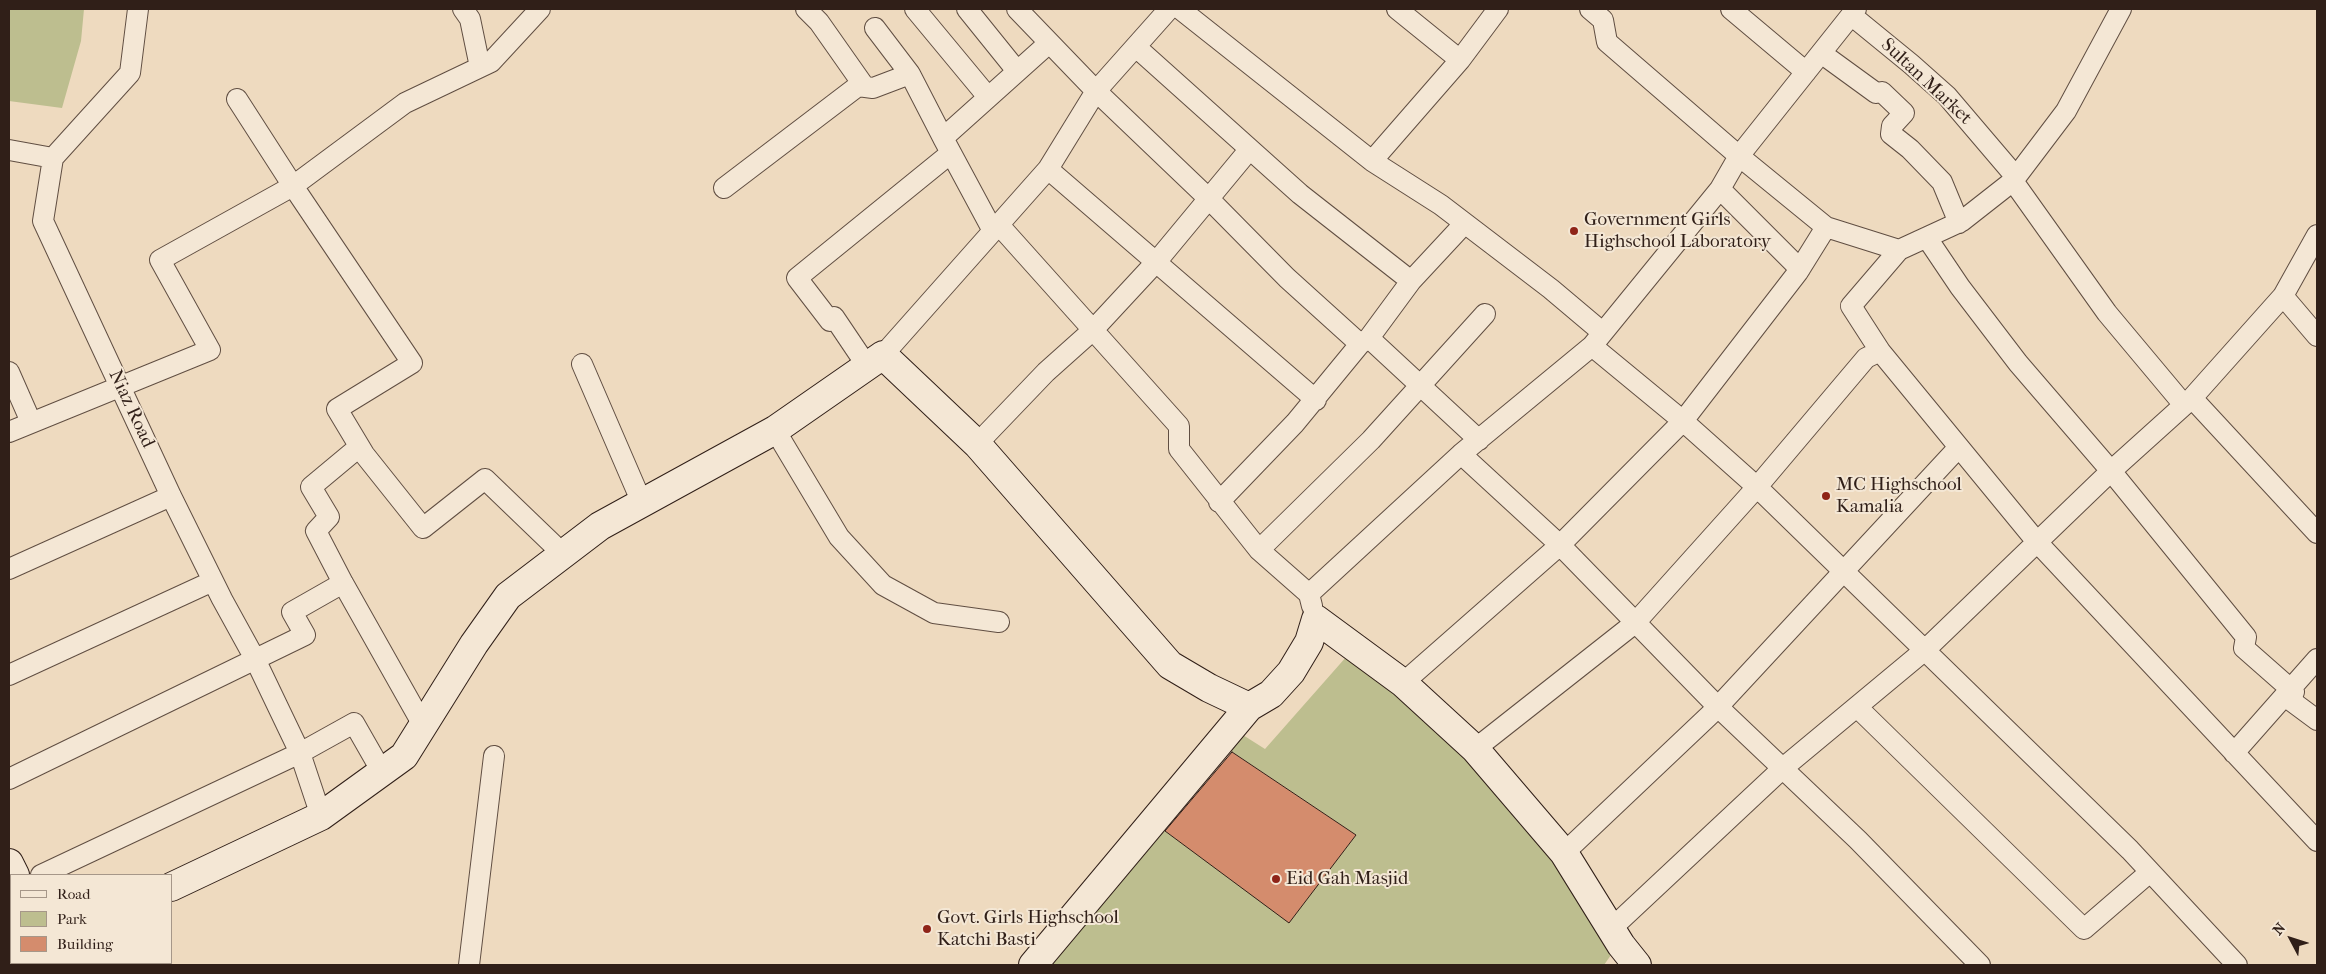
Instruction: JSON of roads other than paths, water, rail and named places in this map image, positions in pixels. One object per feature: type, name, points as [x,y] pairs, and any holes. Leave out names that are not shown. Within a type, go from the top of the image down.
[{"type":"street","points":[[9,150],[53,158],[130,74],[138,9]]},
{"type":"street","points":[[463,9],[470,19],[480,67]]},
{"type":"street","points":[[9,432],[210,350],[160,260],[293,186],[404,103],[491,62],[540,9]]},
{"type":"street","points":[[806,9],[819,22],[864,86]]},
{"type":"street","points":[[915,9],[988,97]]},
{"type":"street","points":[[967,9],[1017,71]]},
{"type":"street","points":[[1017,9],[1096,91],[1208,198],[1287,278],[1421,385],[1479,440]]},
{"type":"street","points":[[172,886],[321,816],[404,756],[474,644],[508,596],[600,526],[775,430],[875,360],[1048,169],[1096,91],[1169,9]]},
{"type":"street","points":[[1180,9],[1372,161],[1441,205],[1551,289],[1597,339],[1683,421],[1757,487],[1925,650],[2150,872],[2237,965]]},
{"type":"street","points":[[1397,9],[1460,60]]},
{"type":"street","points":[[1372,161],[1460,60],[1498,9]]},
{"type":"street","points":[[1731,9],[1806,72]]},
{"type":"street","points":[[2121,9],[2066,112],[2014,179],[1959,223],[1899,250],[1851,306],[1880,351],[2037,542],[2317,841]]},
{"type":"street","points":[[1601,12],[1607,42],[1739,156],[1826,227],[1899,250]]},
{"type":"street","points":[[1032,965],[1249,707],[1271,694],[1291,672],[1309,642],[1312,606],[1461,454],[1597,339],[1720,189],[1739,156],[1854,12]]},
{"type":"street","name":"Sultan Market","points":[[1854,12],[1947,96],[2014,179],[2107,314],[2188,401],[2317,533]]},
{"type":"street","points":[[875,28],[910,74],[947,145],[996,228],[1093,330],[1179,426],[1179,449],[1260,550],[1312,606],[1403,683],[1475,749],[1564,853],[1621,945],[1637,965]]},
{"type":"street","points":[[1049,43],[988,97],[947,145],[797,278],[830,321],[834,317],[875,360],[977,444],[1170,665],[1209,688],[1249,707]]},
{"type":"street","points":[[1136,47],[1250,150],[1333,221],[1411,280]]},
{"type":"street","points":[[1821,53],[1876,93],[1882,92],[1891,98],[1904,113],[1892,126],[1891,134],[1910,149],[1942,182],[1959,223]]},
{"type":"street","points":[[724,188],[858,86],[873,88],[910,74]]},
{"type":"street","points":[[237,99],[412,363],[337,409],[359,447],[423,528],[485,479],[563,554]]},
{"type":"street","points":[[977,444],[1046,372],[1093,330],[1157,261],[1250,150]]},
{"type":"street","name":"Niaz Road","points":[[53,158],[43,220],[171,496],[213,581],[255,659],[300,753],[321,816]]},
{"type":"street","points":[[1048,169],[1316,400]]},
{"type":"street","points":[[1720,189],[1800,268]]},
{"type":"street","points":[[1220,502],[1316,400],[1365,341],[1411,280],[1464,224]]},
{"type":"street","points":[[1403,683],[1560,545],[1683,421],[1800,268],[1826,227]]},
{"type":"street","points":[[1612,928],[1783,768],[1925,650],[2111,471],[2188,401],[2283,296],[2317,235]]},
{"type":"street","points":[[1926,238],[1960,287],[2018,363],[2111,471],[2246,637],[2244,648],[2294,692],[2290,700],[2317,720]]},
{"type":"street","points":[[2283,296],[2317,336]]},
{"type":"street","points":[[1260,550],[1371,440],[1485,314]]},
{"type":"street","points":[[1475,749],[1634,622],[1757,487],[1866,358],[1880,351]]},
{"type":"street","points":[[582,364],[642,503]]},
{"type":"street","points":[[9,372],[31,422]]},
{"type":"street","points":[[775,430],[839,537],[883,585],[934,612],[999,622]]},
{"type":"street","points":[[359,447],[311,488],[329,517],[316,531],[343,583],[424,725]]},
{"type":"street","points":[[1564,853],[1718,707],[1959,447]]},
{"type":"street","points":[[1461,454],[1560,545],[1718,707],[1858,840],[1980,965]]},
{"type":"street","points":[[9,569],[171,496]]},
{"type":"street","points":[[9,675],[213,581]]},
{"type":"street","points":[[9,779],[305,635],[292,612],[343,583]]},
{"type":"street","points":[[2234,753],[2317,659]]},
{"type":"street","points":[[1857,707],[2084,929],[2150,872]]},
{"type":"street","points":[[43,874],[300,753],[354,723],[382,772]]},
{"type":"street","points":[[469,965],[494,756]]},
{"type":"street","points":[[9,862],[14,874]]},
{"type":"place","name":"Government Girls Highschool Laboratory","points":[[1574,231]]},
{"type":"place","name":"MC Highschool Kamalia","points":[[1826,496]]},
{"type":"place","name":"Eid Gah Masjid","points":[[1276,879]]},
{"type":"place","name":"Govt. Girls Highschool Katchi Basti","points":[[927,929]]}]
